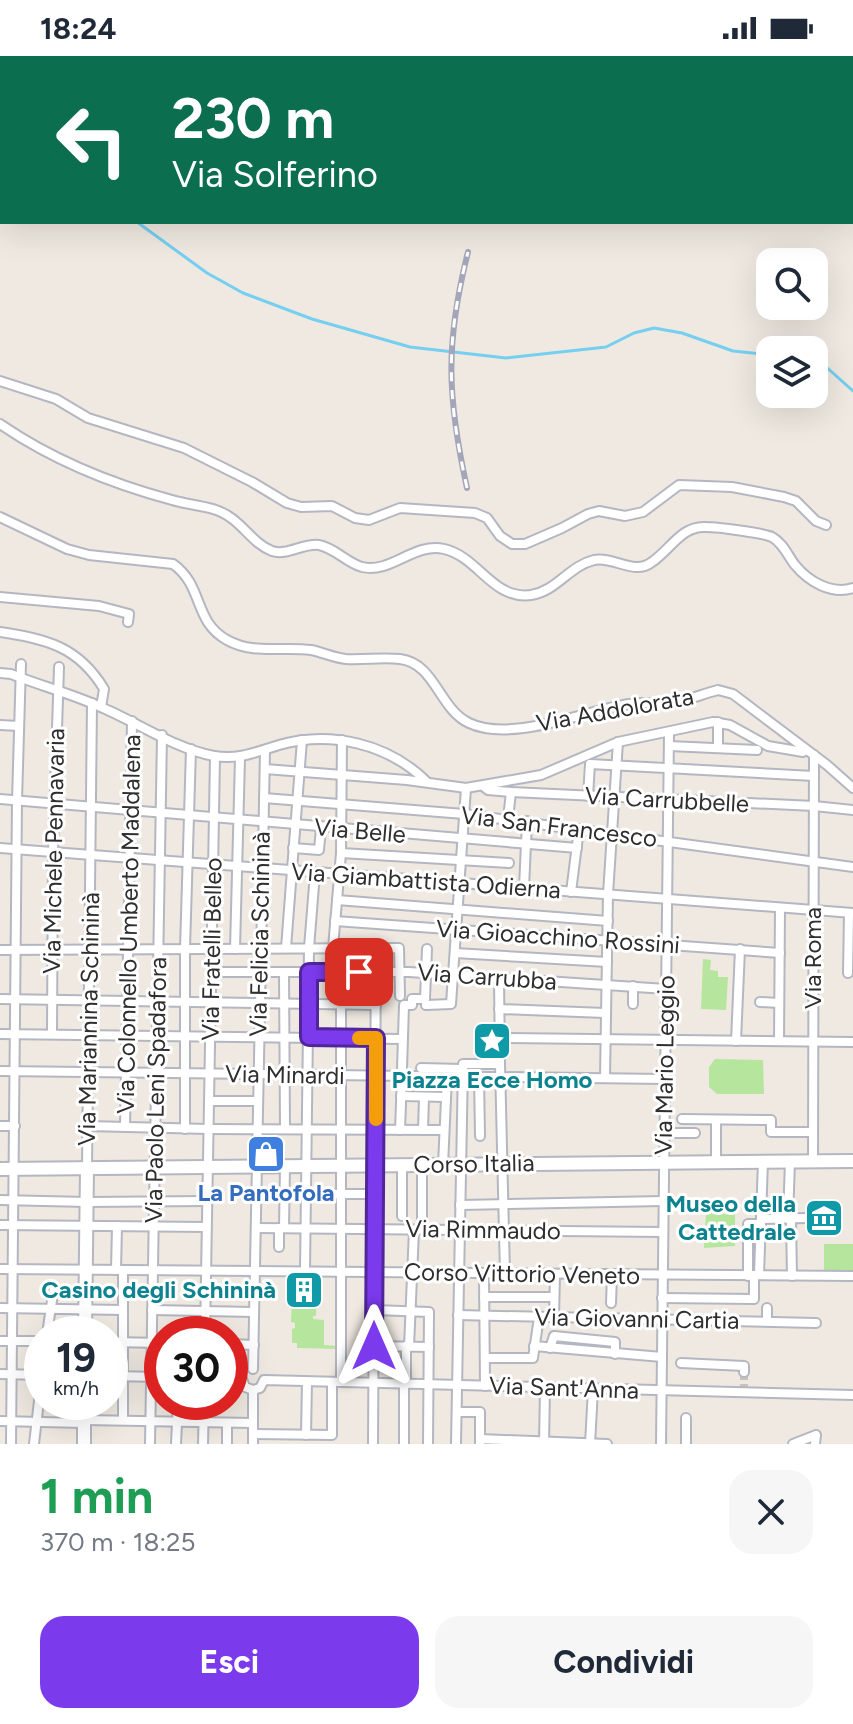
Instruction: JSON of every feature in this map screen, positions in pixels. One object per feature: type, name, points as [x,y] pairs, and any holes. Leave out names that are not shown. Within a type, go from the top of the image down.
[{"type":"street","points":[[0,381],[56,399],[88,418],[184,448],[287,503],[301,507],[332,506],[355,518],[369,520],[400,508],[475,513],[487,518],[500,536],[512,544],[525,544],[599,511],[625,516],[643,512],[679,485],[732,487],[784,497],[796,501],[816,521],[826,525]]},
{"type":"street","points":[[0,424],[29,444],[119,483],[230,515],[260,544],[273,552],[319,545],[361,566],[374,568],[413,553],[439,548],[469,559],[498,588],[510,594],[527,596],[551,589],[577,568],[597,559],[630,567],[647,565],[687,531],[706,527],[771,537],[785,549],[802,573],[815,582],[832,590],[853,588]]},
{"type":"street","name":"Via Addolorata","points":[[0,517],[67,549],[89,555],[173,564],[185,572],[193,584],[207,625],[240,646],[261,650],[310,650],[343,659],[402,659],[418,665],[451,710],[467,723],[486,729],[512,729],[633,703],[672,703],[718,690],[725,691],[810,752],[853,788]]},
{"type":"street","points":[[0,597],[99,606],[129,614],[128,622]]},
{"type":"street","name":"Via Mariannina Schininà","points":[[0,632],[56,644],[89,667],[104,689],[96,705],[91,806],[85,1316]]},
{"type":"street","points":[[11,1444],[16,849],[21,664]]},
{"type":"street","name":"Via Michele Pennavaria","points":[[52,1034],[53,852],[59,667]]},
{"type":"street","points":[[0,673],[96,705],[191,749],[215,756],[240,758],[302,740],[342,740],[389,754],[410,766],[426,782]]},
{"type":"street","name":"Via Colonnello Umberto Maddalena","points":[[125,1127],[132,721]]},
{"type":"street","points":[[718,722],[718,748]]},
{"type":"street","points":[[265,769],[466,788],[541,775],[618,742],[718,722],[730,725],[768,746],[810,752]]},
{"type":"street","points":[[0,725],[19,726]]},
{"type":"street","name":"Via Mario Leggio","points":[[661,1444],[664,1133],[668,1119],[665,1079],[669,733]]},
{"type":"street","name":"Via Paolo Leni Spadafora","points":[[153,1316],[162,735]]},
{"type":"street","points":[[286,948],[302,740]]},
{"type":"street","points":[[253,1390],[253,1439],[321,1440],[332,1435],[340,1272],[341,972],[335,921],[342,829],[342,740]]},
{"type":"street","points":[[605,1078],[608,894],[618,742]]},
{"type":"street","points":[[669,746],[757,750]]},
{"type":"street","points":[[185,1129],[184,1004],[191,749]]},
{"type":"street","name":"Via Felicia Schininà","points":[[253,1369],[265,750]]},
{"type":"street","name":"Via Roma","points":[[810,752],[814,776],[813,1161]]},
{"type":"street","name":"Via Fratelli Belleo","points":[[206,1316],[215,756]]},
{"type":"street","points":[[235,949],[240,758]]},
{"type":"street","points":[[588,796],[590,764],[814,776]]},
{"type":"street","name":"Via Carrubbelle","points":[[483,786],[488,790],[511,792],[853,810]]},
{"type":"street","points":[[400,1130],[400,1038],[404,1005],[412,1005],[412,999],[451,1004],[466,788]]},
{"type":"street","points":[[508,819],[511,792]]},
{"type":"street","name":"Via San Francesco","points":[[264,798],[527,821],[853,867]]},
{"type":"street","name":"Via Belle","points":[[0,799],[577,848]]},
{"type":"street","points":[[524,888],[527,821]]},
{"type":"street","points":[[293,848],[319,850],[321,828]]},
{"type":"street","points":[[571,892],[579,829]]},
{"type":"street","name":"Via Giambattista Odierna","points":[[0,848],[851,913]]},
{"type":"street","points":[[341,853],[509,863]]},
{"type":"street","points":[[305,1272],[309,948],[315,873]]},
{"type":"street","points":[[337,900],[608,921]]},
{"type":"street","points":[[779,1041],[780,908]]},
{"type":"street","points":[[848,973],[851,913]]},
{"type":"street","name":"Via Gioacchino Rossini","points":[[335,921],[780,953]]},
{"type":"street","points":[[373,1444],[376,948]]},
{"type":"street","points":[[0,950],[399,948],[400,996]]},
{"type":"street","points":[[426,1000],[427,949]]},
{"type":"street","points":[[736,1041],[740,949]]},
{"type":"street","points":[[455,953],[607,962]]},
{"type":"street","name":"Via Carrubba","points":[[211,972],[377,971],[666,989]]},
{"type":"street","points":[[284,972],[285,1129]]},
{"type":"street","points":[[499,978],[505,1274]]},
{"type":"street","points":[[633,986],[633,1004]]},
{"type":"street","points":[[0,999],[376,1005]]},
{"type":"street","points":[[760,1002],[779,1003]]},
{"type":"street","points":[[499,1014],[605,1013]]},
{"type":"street","points":[[0,1034],[400,1038]]},
{"type":"street","points":[[501,1038],[853,1042]]},
{"type":"street","points":[[421,1068],[463,1071],[500,1065]]},
{"type":"street","name":"Via Minardi","points":[[0,1071],[341,1076],[402,1073],[447,1077],[463,1071],[479,1077],[501,1078],[665,1079]]},
{"type":"street","points":[[456,1444],[463,1071]]},
{"type":"street","points":[[443,1165],[447,1077]]},
{"type":"street","points":[[479,1077],[480,1136]]},
{"type":"street","points":[[401,1096],[446,1097]]},
{"type":"street","points":[[423,1130],[424,1097]]},
{"type":"street","points":[[209,1101],[257,1101]]},
{"type":"street","points":[[682,1119],[771,1120],[771,1132],[813,1132]]},
{"type":"street","points":[[716,1121],[716,1162]]},
{"type":"street","points":[[0,1126],[15,1126]]},
{"type":"street","points":[[87,1126],[444,1130]]},
{"type":"street","points":[[664,1133],[695,1133]]},
{"type":"street","points":[[662,1298],[754,1299],[763,1161]]},
{"type":"street","points":[[790,1161],[792,1276]]},
{"type":"street","name":"Corso Italia","points":[[0,1169],[853,1161]]},
{"type":"street","points":[[402,1165],[402,1216]]},
{"type":"street","points":[[422,1165],[422,1218]]},
{"type":"street","points":[[279,1247],[285,1166]]},
{"type":"street","points":[[256,1194],[375,1194]]},
{"type":"street","points":[[402,1194],[422,1194]]},
{"type":"street","points":[[0,1200],[206,1201]]},
{"type":"street","points":[[460,1205],[664,1201]]},
{"type":"street","points":[[761,1221],[807,1218]]},
{"type":"street","points":[[0,1225],[206,1227]]},
{"type":"street","points":[[117,1226],[123,1316]]},
{"type":"street","name":"Via Rimmaudo","points":[[256,1228],[663,1232]]},
{"type":"street","points":[[404,1444],[414,1230]]},
{"type":"street","name":"Corso Vittorio Veneto","points":[[0,1269],[853,1276]]},
{"type":"street","points":[[484,1274],[485,1386]]},
{"type":"street","points":[[555,1274],[557,1337]]},
{"type":"street","points":[[611,1303],[612,1275]]},
{"type":"street","points":[[49,1316],[54,1287]]},
{"type":"street","points":[[484,1297],[554,1297]]},
{"type":"street","points":[[0,1308],[123,1310]]},
{"type":"street","points":[[767,1308],[767,1321]]},
{"type":"street","points":[[152,1310],[254,1312]]},
{"type":"street","points":[[374,1310],[429,1312],[428,1444]]},
{"type":"street","name":"Via Giovanni Cartia","points":[[458,1315],[816,1323]]},
{"type":"street","points":[[485,1358],[533,1358],[539,1317]]},
{"type":"street","points":[[550,1348],[554,1336],[615,1342],[615,1354]]},
{"type":"street","points":[[0,1341],[24,1341]]},
{"type":"street","points":[[248,1345],[254,1345]]},
{"type":"street","points":[[374,1346],[429,1347]]},
{"type":"street","points":[[534,1346],[662,1357]]},
{"type":"street","points":[[681,1363],[744,1366],[744,1372]]},
{"type":"street","points":[[248,1371],[261,1372],[264,1380],[260,1388],[248,1388]]},
{"type":"street","points":[[0,1374],[24,1374]]},
{"type":"street","name":"Via Sant'Anna","points":[[264,1380],[853,1395]]},
{"type":"street","points":[[299,1438],[307,1382]]},
{"type":"street","points":[[544,1443],[545,1388]]},
{"type":"street","points":[[590,1444],[593,1389]]},
{"type":"street","points":[[457,1412],[480,1412],[480,1442],[607,1444]]},
{"type":"street","points":[[686,1418],[686,1444]]},
{"type":"street","points":[[0,1421],[110,1420]]},
{"type":"street","points":[[151,1420],[253,1423]]},
{"type":"street","name":"Via Paolo Leni Spadafora","points":[[150,1444],[151,1420]]},
{"type":"street","points":[[176,1444],[177,1421]]},
{"type":"street","points":[[34,1444],[37,1422]]},
{"type":"street","points":[[84,1422],[84,1444]]},
{"type":"street","points":[[203,1444],[204,1422]]},
{"type":"street","points":[[227,1423],[227,1444]]},
{"type":"street","points":[[793,1444],[816,1440]]},
{"type":"green space","points":[[703,959],[711,960],[710,970],[718,971],[718,977],[728,977],[726,1010],[701,1009]]},
{"type":"green space","points":[[715,1059],[763,1060],[764,1094],[717,1094],[709,1087],[709,1067]]},
{"type":"green space","points":[[728,1204],[735,1204],[735,1246],[704,1248],[706,1213],[727,1214]]},
{"type":"green space","points":[[824,1244],[853,1244],[853,1271],[824,1270]]},
{"type":"green space","points":[[292,1298],[317,1298],[313,1319],[324,1320],[324,1345],[338,1346],[338,1349],[297,1348],[297,1343],[292,1343],[295,1323],[291,1322]]},
{"type":"waterway","points":[[140,224],[207,273],[243,293],[312,319],[410,347],[506,358],[606,347],[634,333],[654,328],[682,333],[733,351],[756,353]]},
{"type":"waterway","points":[[828,369],[853,391]]},
{"type":"tunnel","points":[[744,1372],[744,1393]]},
{"type":"railway","points":[[467,488],[455,426],[451,370],[455,314],[468,252]]},
{"type":"slow traffic","points":[[359,1038],[376,1038],[376,1119]]},
{"type":"place","name":"Piazza Ecce Homo","points":[[492,1041]]},
{"type":"place","name":"La Pantofola","points":[[266,1154]]},
{"type":"place","name":"Museo della Cattedrale","points":[[824,1218]]},
{"type":"place","name":"Casino degli Schininà","points":[[304,1290]]},
{"type":"route","points":[[359,972],[309,972],[309,1037],[376,1038],[374,1346]]}]
